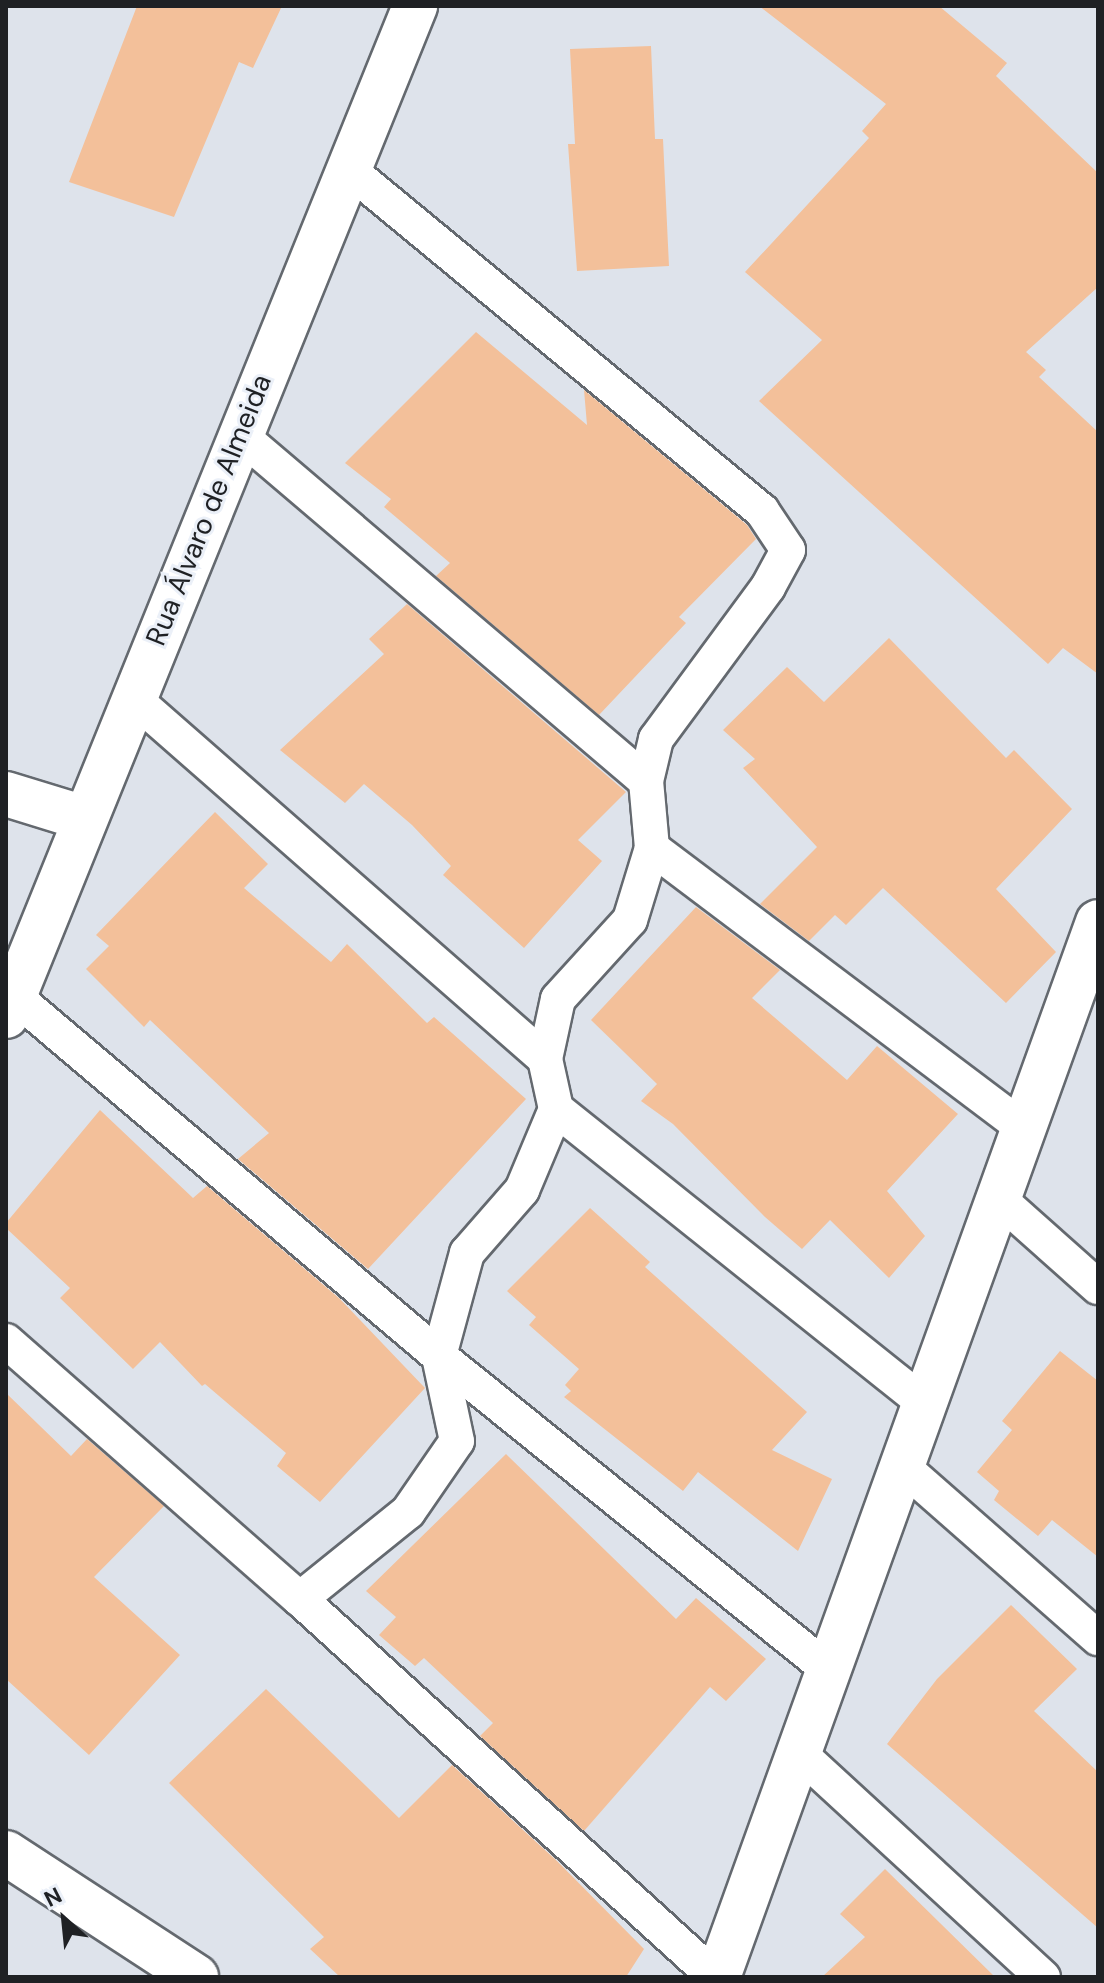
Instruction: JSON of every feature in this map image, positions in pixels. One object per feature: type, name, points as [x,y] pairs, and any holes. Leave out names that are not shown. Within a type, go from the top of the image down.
[{"type":"street","name":"Rua Álvaro de Almeida","points":[[10,1006],[132,697],[415,6]]},
{"type":"street","points":[[6,794],[84,818]]},
{"type":"street","points":[[716,1977],[1098,922]]},
{"type":"street","points":[[6,1853],[196,1977]]},
{"type":"lane","points":[[300,1599],[408,1512],[457,1441],[439,1356],[467,1253],[522,1190],[556,1109],[545,1059],[558,999],[630,920],[652,848],[646,781],[656,739],[768,587],[788,550],[762,511],[348,169]]},
{"type":"lane","points":[[240,435],[646,781]]},
{"type":"lane","points":[[132,697],[545,1059]]},
{"type":"lane","points":[[652,848],[1022,1127]]},
{"type":"lane","points":[[10,1006],[829,1670]]},
{"type":"lane","points":[[556,1109],[924,1403]]},
{"type":"lane","points":[[998,1198],[1098,1287]]},
{"type":"lane","points":[[6,1341],[300,1599],[716,1977]]},
{"type":"lane","points":[[902,1466],[1098,1638]]},
{"type":"lane","points":[[798,1752],[1043,1977]]},
{"type":"building","points":[[137,6],[282,6],[253,68],[239,62],[174,217],[69,182]]},
{"type":"building","points":[[759,6],[939,6],[1007,63],[996,76],[1098,173],[1098,287],[1026,352],[1046,370],[1039,377],[1098,432],[1098,674],[1063,648],[1048,664],[759,401],[822,340],[745,272],[869,138],[862,131],[886,104]]},
{"type":"building","points":[[651,46],[655,139],[663,139],[669,266],[577,271],[568,144],[575,144],[570,49]]},
{"type":"building","points":[[476,332],[587,425],[584,390],[747,525],[756,539],[679,617],[686,623],[599,715],[436,576],[450,563],[384,507],[391,499],[345,463]]},
{"type":"building","points":[[407,604],[626,792],[578,840],[602,861],[524,948],[443,875],[451,866],[412,825],[364,784],[345,803],[280,750],[384,654],[369,639]]},
{"type":"building","points":[[889,638],[1006,758],[1014,750],[1072,809],[996,889],[1056,952],[1006,1003],[883,888],[846,925],[835,915],[809,941],[760,904],[817,847],[743,768],[755,759],[723,730],[787,667],[824,702]]},
{"type":"building","points":[[215,812],[268,864],[244,888],[331,962],[347,944],[427,1023],[434,1017],[526,1099],[368,1269],[238,1159],[269,1133],[150,1020],[144,1027],[86,969],[109,946],[96,935]]},
{"type":"building","points":[[696,907],[780,970],[752,998],[847,1080],[877,1046],[958,1114],[887,1191],[925,1236],[889,1278],[830,1220],[802,1249],[765,1217],[673,1124],[641,1101],[657,1084],[591,1020]]},
{"type":"building","points":[[100,1110],[193,1198],[207,1186],[340,1299],[425,1388],[320,1502],[277,1466],[286,1453],[205,1384],[202,1386],[160,1342],[133,1369],[60,1298],[70,1288],[6,1228],[6,1223]]},
{"type":"building","points":[[590,1208],[650,1262],[645,1267],[807,1412],[772,1450],[832,1479],[798,1551],[698,1472],[683,1491],[564,1397],[571,1391],[565,1385],[579,1369],[529,1325],[536,1317],[507,1291]]},
{"type":"building","points":[[1060,1351],[1098,1381],[1098,1557],[1052,1520],[1038,1536],[994,1500],[999,1491],[977,1472],[1012,1430],[1002,1421]]},
{"type":"building","points":[[6,1393],[71,1456],[87,1439],[164,1506],[94,1577],[180,1655],[89,1755],[6,1679]]},
{"type":"building","points":[[506,1454],[676,1619],[696,1598],[766,1659],[726,1701],[710,1687],[584,1831],[480,1736],[493,1723],[424,1658],[415,1666],[379,1635],[396,1617],[366,1591]]},
{"type":"building","points":[[1011,1605],[1077,1669],[1034,1711],[1098,1772],[1098,1928],[887,1744],[937,1679]]},
{"type":"building","points":[[266,1689],[399,1818],[452,1765],[557,1861],[644,1949],[626,1977],[340,1977],[310,1949],[324,1937],[169,1783]]},
{"type":"building","points":[[885,1869],[995,1977],[822,1977],[865,1937],[840,1914]]}]
